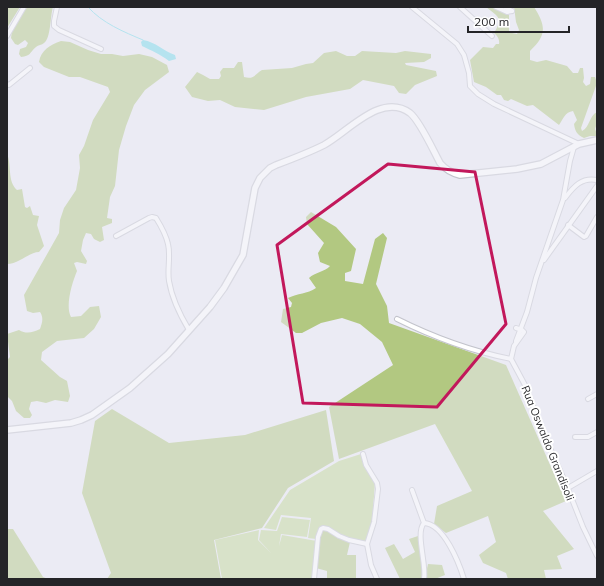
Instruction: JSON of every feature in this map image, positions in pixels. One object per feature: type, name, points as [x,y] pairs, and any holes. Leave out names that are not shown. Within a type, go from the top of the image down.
[{"type":"main road","points":[[7,430],[71,423],[81,420],[92,415],[130,388],[168,354],[218,298],[241,260],[245,249],[253,193],[260,178],[270,168],[325,144],[370,113],[387,107],[394,107],[403,109],[411,114],[440,163],[452,173],[460,175],[517,169],[541,164],[577,146],[597,140]]},
{"type":"street","points":[[7,36],[24,7]]},
{"type":"street","points":[[57,7],[54,26],[59,30],[100,49]]},
{"type":"street","points":[[397,319],[457,345],[485,354],[511,359],[514,346],[527,312],[536,278],[563,200],[570,162],[577,146],[494,104],[478,94],[470,86],[469,72],[464,55],[457,44],[412,7]]},
{"type":"street","points":[[460,7],[492,36]]},
{"type":"street","points":[[496,7],[510,13],[512,9],[505,7]]},
{"type":"street","points":[[7,84],[9,85],[30,68]]},
{"type":"street","points":[[563,200],[582,180],[597,180]]},
{"type":"street","points":[[541,264],[597,186]]},
{"type":"street","points":[[116,236],[154,217],[165,235],[168,244],[169,282],[178,312],[190,330]]},
{"type":"street","points":[[568,225],[584,237],[597,217]]},
{"type":"street","name":"Rua Oswaldo Grandisoli","points":[[511,359],[526,387],[543,432],[568,488],[583,527],[597,556]]},
{"type":"street","points":[[588,398],[597,394]]},
{"type":"street","points":[[574,436],[588,437],[597,432]]},
{"type":"street","points":[[363,454],[366,465],[377,483],[378,489],[374,522],[367,544],[371,565],[377,579]]},
{"type":"street","points":[[568,488],[597,471]]},
{"type":"street","points":[[412,490],[424,523]]},
{"type":"street","points":[[424,523],[421,527],[420,534],[425,567],[424,579]]},
{"type":"street","points":[[424,523],[432,526],[450,546],[464,579]]},
{"type":"street","points":[[314,579],[318,538],[321,529],[328,528],[339,536],[367,544]]},
{"type":"highlighted area","points":[[388,164],[475,172],[506,324],[437,407],[303,403],[277,245]]},
{"type":"green space","points":[[7,7],[20,7],[7,28]]},
{"type":"green space","points":[[27,7],[53,7],[48,37],[43,44],[36,47],[28,55],[21,57],[19,54],[20,49],[26,47],[28,43],[25,40],[18,45],[15,44],[11,38],[12,31]]},
{"type":"green space","points":[[486,7],[493,7],[509,15],[509,31],[517,34],[519,30],[516,22],[514,7],[534,7],[541,20],[543,30],[542,35],[536,45],[530,51],[530,60],[537,62],[546,60],[567,66],[573,73],[578,73],[580,68],[583,68],[583,82],[586,86],[590,84],[591,77],[595,77],[597,83],[581,128],[582,131],[585,129],[592,116],[597,112],[597,123],[595,129],[597,134],[596,136],[584,138],[578,134],[574,124],[577,120],[573,111],[566,114],[559,125],[533,105],[527,106],[511,99],[508,101],[504,100],[501,95],[497,95],[486,87],[474,82],[470,60],[483,47],[493,48],[496,44],[499,44],[498,38],[494,33],[499,21],[498,18]]},
{"type":"green space","points":[[61,41],[70,42],[101,54],[123,56],[139,54],[152,57],[167,65],[169,72],[145,90],[134,105],[119,150],[115,186],[110,197],[107,218],[112,219],[112,223],[102,227],[104,240],[100,242],[94,239],[91,234],[86,233],[81,251],[87,261],[86,264],[77,262],[74,263],[77,271],[71,288],[69,301],[69,312],[71,317],[81,316],[90,307],[99,306],[101,317],[94,329],[84,338],[57,341],[42,352],[41,360],[60,377],[67,381],[70,396],[68,402],[55,400],[46,403],[37,401],[31,402],[29,409],[32,415],[30,418],[24,418],[16,411],[12,401],[7,396],[7,360],[10,357],[7,334],[19,330],[29,332],[40,329],[42,316],[40,312],[33,313],[27,311],[24,295],[59,233],[60,220],[64,208],[76,190],[80,168],[79,155],[84,146],[93,120],[110,92],[108,87],[80,77],[69,77],[44,67],[39,62],[42,54],[47,48]]},
{"type":"green space","points":[[336,51],[347,56],[355,56],[362,51],[396,53],[405,51],[431,54],[431,58],[424,62],[405,63],[406,65],[436,71],[437,76],[415,85],[406,94],[399,93],[394,86],[363,80],[350,89],[306,97],[264,110],[235,107],[220,100],[208,101],[192,97],[185,87],[197,72],[210,79],[219,79],[221,76],[220,72],[223,68],[234,68],[238,62],[242,62],[244,77],[250,78],[262,70],[292,68],[313,63],[324,53]]},
{"type":"green space","points":[[7,154],[11,178],[14,186],[17,190],[22,189],[25,207],[27,208],[30,206],[33,215],[39,216],[37,225],[44,246],[39,252],[31,254],[16,262],[7,264]]},
{"type":"green space","points":[[311,212],[336,227],[356,249],[351,271],[345,273],[345,281],[363,284],[375,239],[383,233],[387,238],[376,284],[387,306],[389,323],[506,365],[566,501],[543,511],[574,549],[557,556],[562,569],[544,570],[546,579],[508,579],[506,573],[483,563],[479,555],[496,542],[488,516],[446,533],[434,524],[437,506],[472,491],[435,424],[339,459],[329,407],[393,365],[382,342],[360,324],[342,318],[321,323],[302,333],[296,333],[281,322],[283,309],[291,307],[292,303],[288,298],[316,288],[309,278],[330,266],[320,262],[318,253],[324,243],[307,224],[306,217]]},
{"type":"green space","points":[[112,409],[169,443],[245,435],[326,410],[334,461],[288,488],[262,528],[214,540],[221,579],[107,579],[111,573],[82,493],[95,421]]},
{"type":"green space","points":[[361,454],[375,483],[372,523],[366,542],[344,537],[325,527],[321,527],[318,531],[316,539],[308,538],[311,518],[281,515],[276,530],[264,528],[290,490],[339,461]]},
{"type":"green space","points":[[282,517],[310,520],[307,537],[281,534],[279,546],[282,535],[317,541],[313,579],[222,579],[215,540],[259,530],[258,540],[271,553],[259,540],[261,530],[277,531]]},
{"type":"green space","points":[[7,529],[13,529],[43,577],[48,579],[7,579]]},
{"type":"green space","points":[[327,530],[350,542],[347,555],[356,555],[356,579],[327,579],[327,571],[316,568],[321,531]]},
{"type":"green space","points":[[418,536],[423,575],[422,579],[400,579],[385,548],[394,544],[403,559],[415,552],[409,539]]},
{"type":"green space","points":[[428,564],[442,565],[445,575],[435,579],[425,579]]},
{"type":"water","points":[[143,40],[148,41],[175,55],[176,59],[169,61],[159,54],[142,46],[141,42]]},
{"type":"waterway","points":[[88,7],[100,18],[143,40]]}]
